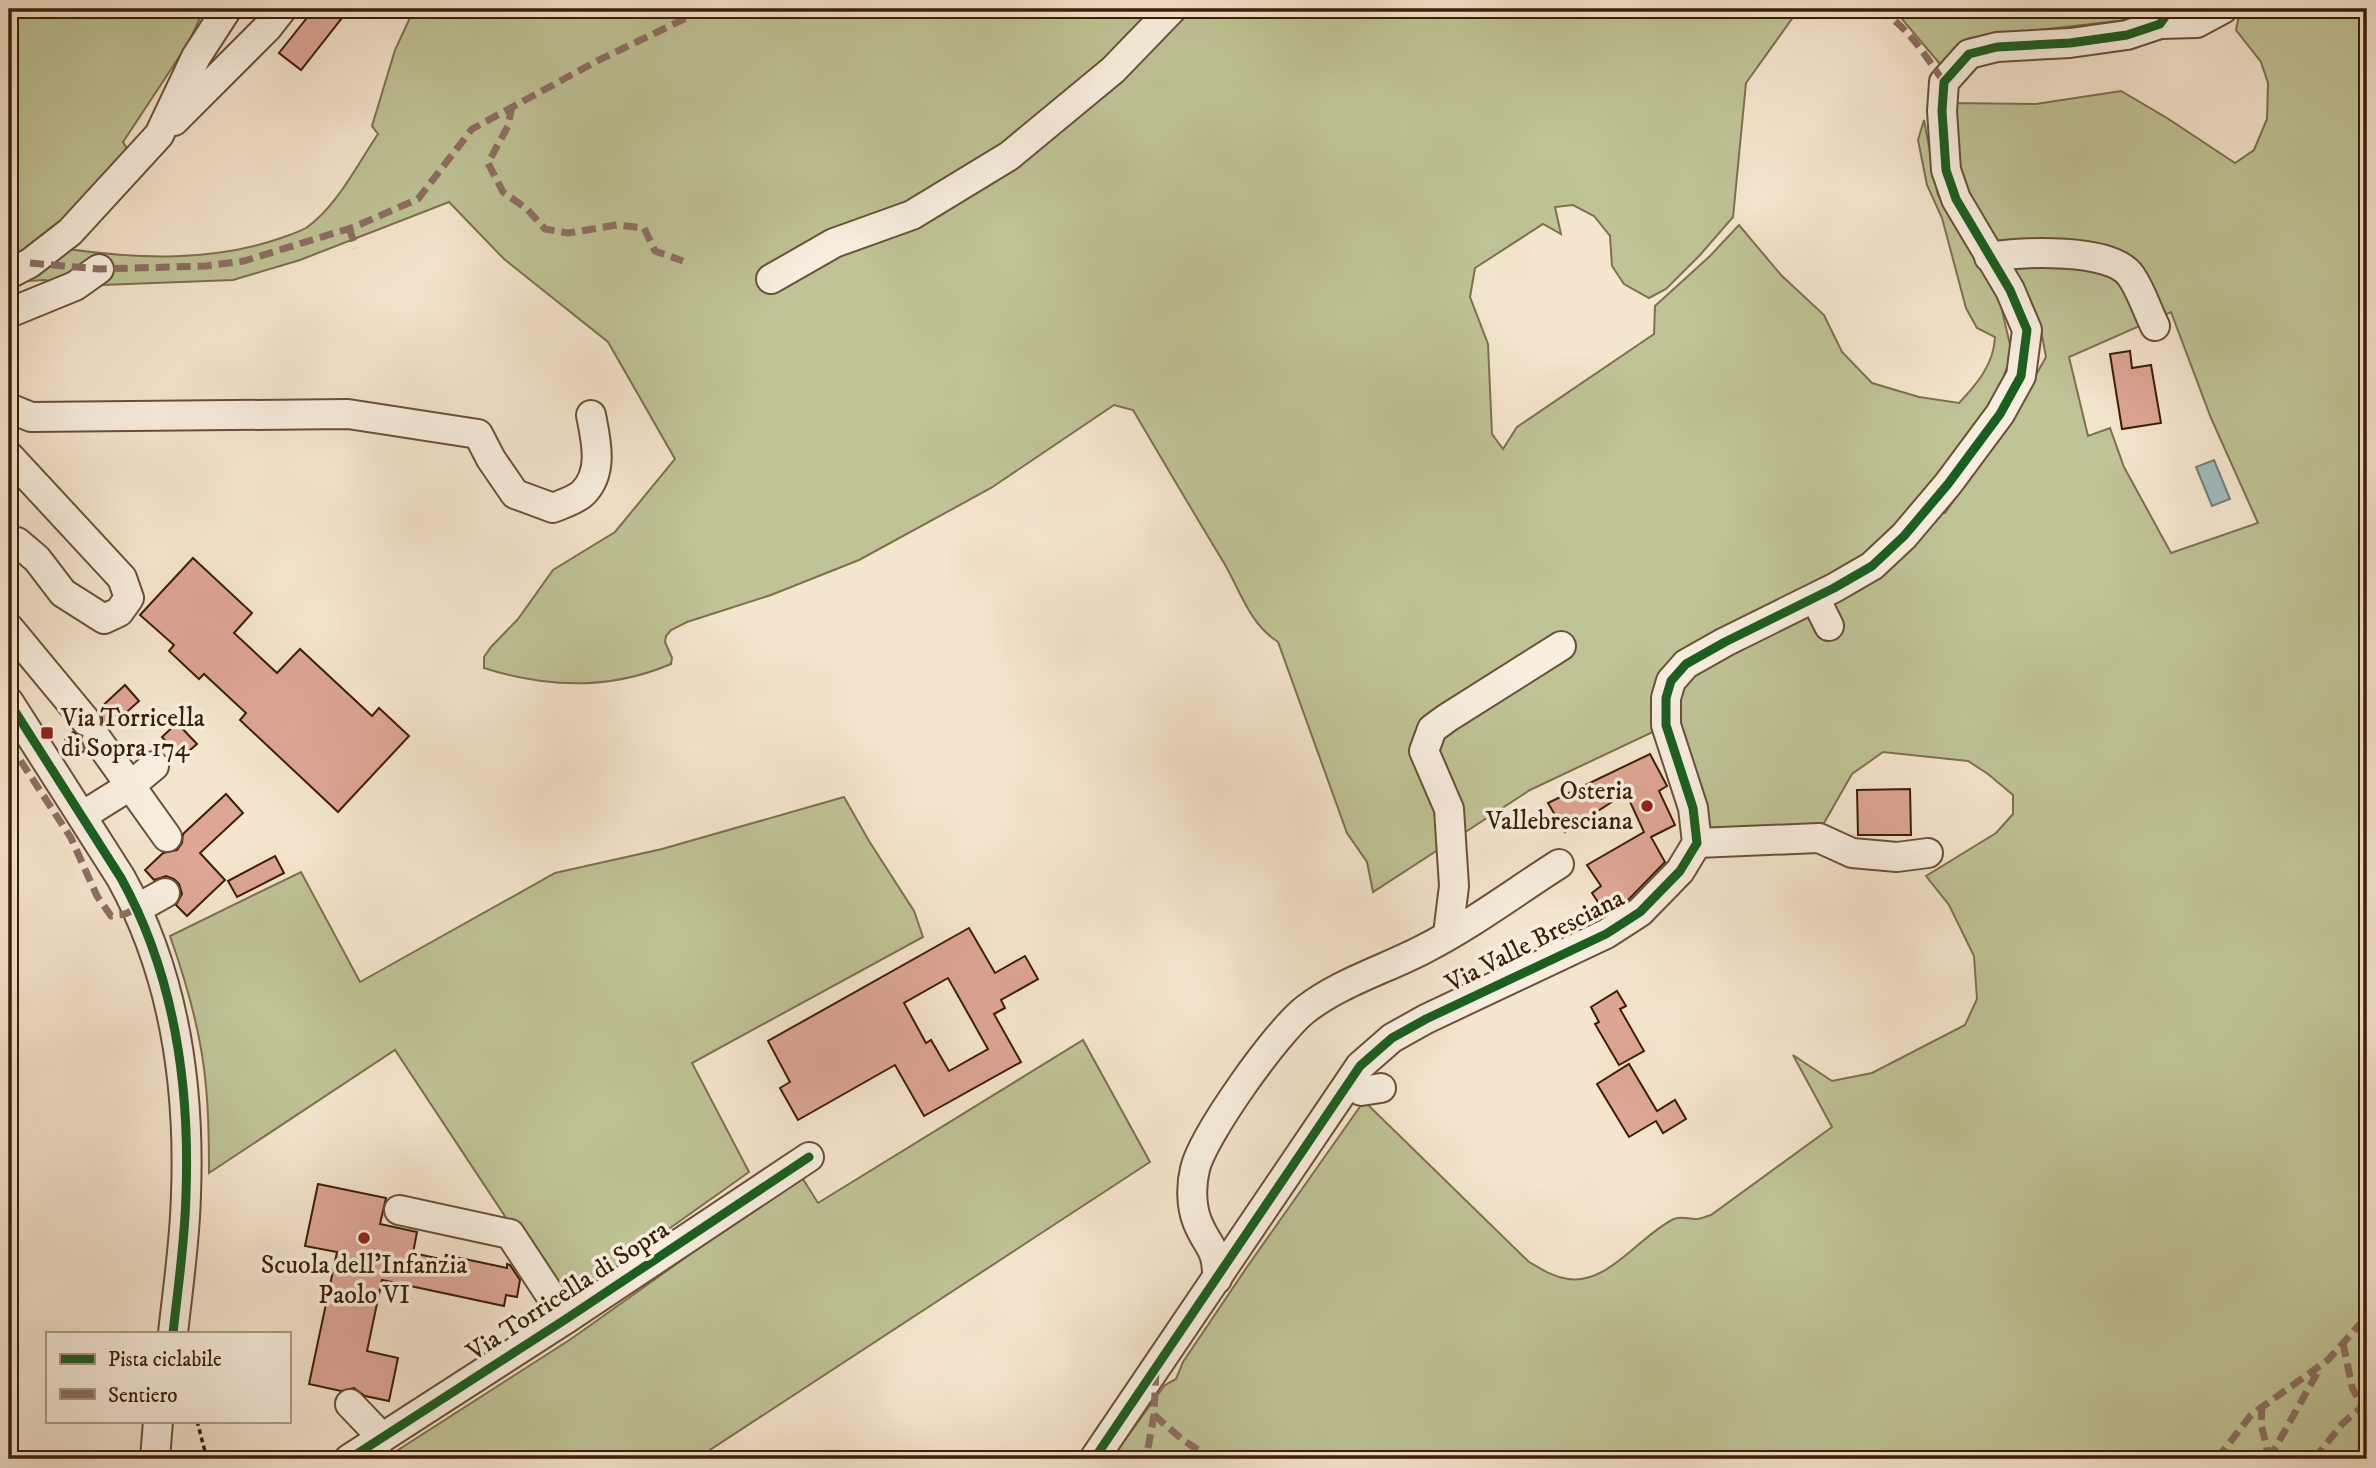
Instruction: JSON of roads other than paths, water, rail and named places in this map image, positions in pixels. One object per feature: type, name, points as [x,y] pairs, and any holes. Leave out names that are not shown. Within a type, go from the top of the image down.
[{"type":"street","points":[[159,135],[196,57],[227,9]]},
{"type":"street","points":[[9,274],[30,264],[70,232],[159,135],[268,27],[282,9]]},
{"type":"street","points":[[771,279],[834,243],[912,215],[1009,156],[1113,71],[1171,9]]},
{"type":"street","points":[[1928,853],[1896,857],[1852,853],[1819,838],[1696,843],[1693,808],[1666,724],[1666,698],[1671,681],[1686,664],[1872,566],[1904,537],[1948,484],[2000,414],[2021,376],[2027,330],[2010,290],[1956,199],[1946,170],[1941,111],[1944,82],[1969,54],[1997,47],[2070,43],[2127,35],[2161,17],[2197,23],[2222,9]]},
{"type":"street","points":[[1989,257],[2048,252],[2108,259],[2131,274],[2155,326]]},
{"type":"street","points":[[9,313],[75,286],[99,269]]},
{"type":"street","points":[[9,408],[31,417],[348,414],[478,434],[515,494],[553,508],[582,495],[595,476],[597,446],[591,415]]},
{"type":"street","points":[[9,456],[122,578],[129,598],[119,611],[104,620],[63,593],[37,559],[17,542],[9,544]]},
{"type":"street","points":[[1815,598],[1829,626]]},
{"type":"street","points":[[9,628],[92,730],[167,837]]},
{"type":"street","points":[[1448,934],[1454,886],[1449,809],[1423,751],[1426,740],[1432,729],[1447,718],[1561,646]]},
{"type":"street","points":[[9,702],[138,908],[154,947],[170,1001],[182,1085],[186,1140],[186,1195],[173,1332]]},
{"type":"street","points":[[82,817],[130,786],[154,766]]},
{"type":"street","name":"Via Valle Bresciana","points":[[1094,1459],[1360,1066],[1392,1038],[1426,1019],[1606,934],[1640,912],[1680,871],[1696,843]]},
{"type":"street","points":[[1217,1279],[1217,1256],[1197,1222],[1192,1204],[1195,1167],[1229,1106],[1275,1042],[1308,1007],[1426,948],[1559,864]]},
{"type":"street","points":[[138,908],[165,893]]},
{"type":"street","name":"Via Torricella di Sopra","points":[[349,1459],[809,1157]]},
{"type":"street","points":[[399,1210],[510,1234],[566,1319]]},
{"type":"street","points":[[350,1404],[373,1428],[380,1440]]},
{"type":"street","points":[[155,1459],[158,1422]]},
{"type":"street","points":[[172,1422],[174,1459]]},
{"type":"water","points":[[2214,460],[2230,499],[2212,506],[2196,467]]},
{"type":"place","name":"Via Torricella di Sopra 174","points":[[47,733]]},
{"type":"place","name":"Osteria Vallebresciana","points":[[1647,806]]},
{"type":"place","name":"Scuola dell'Infanzia Paolo VI","points":[[364,1238]]}]
